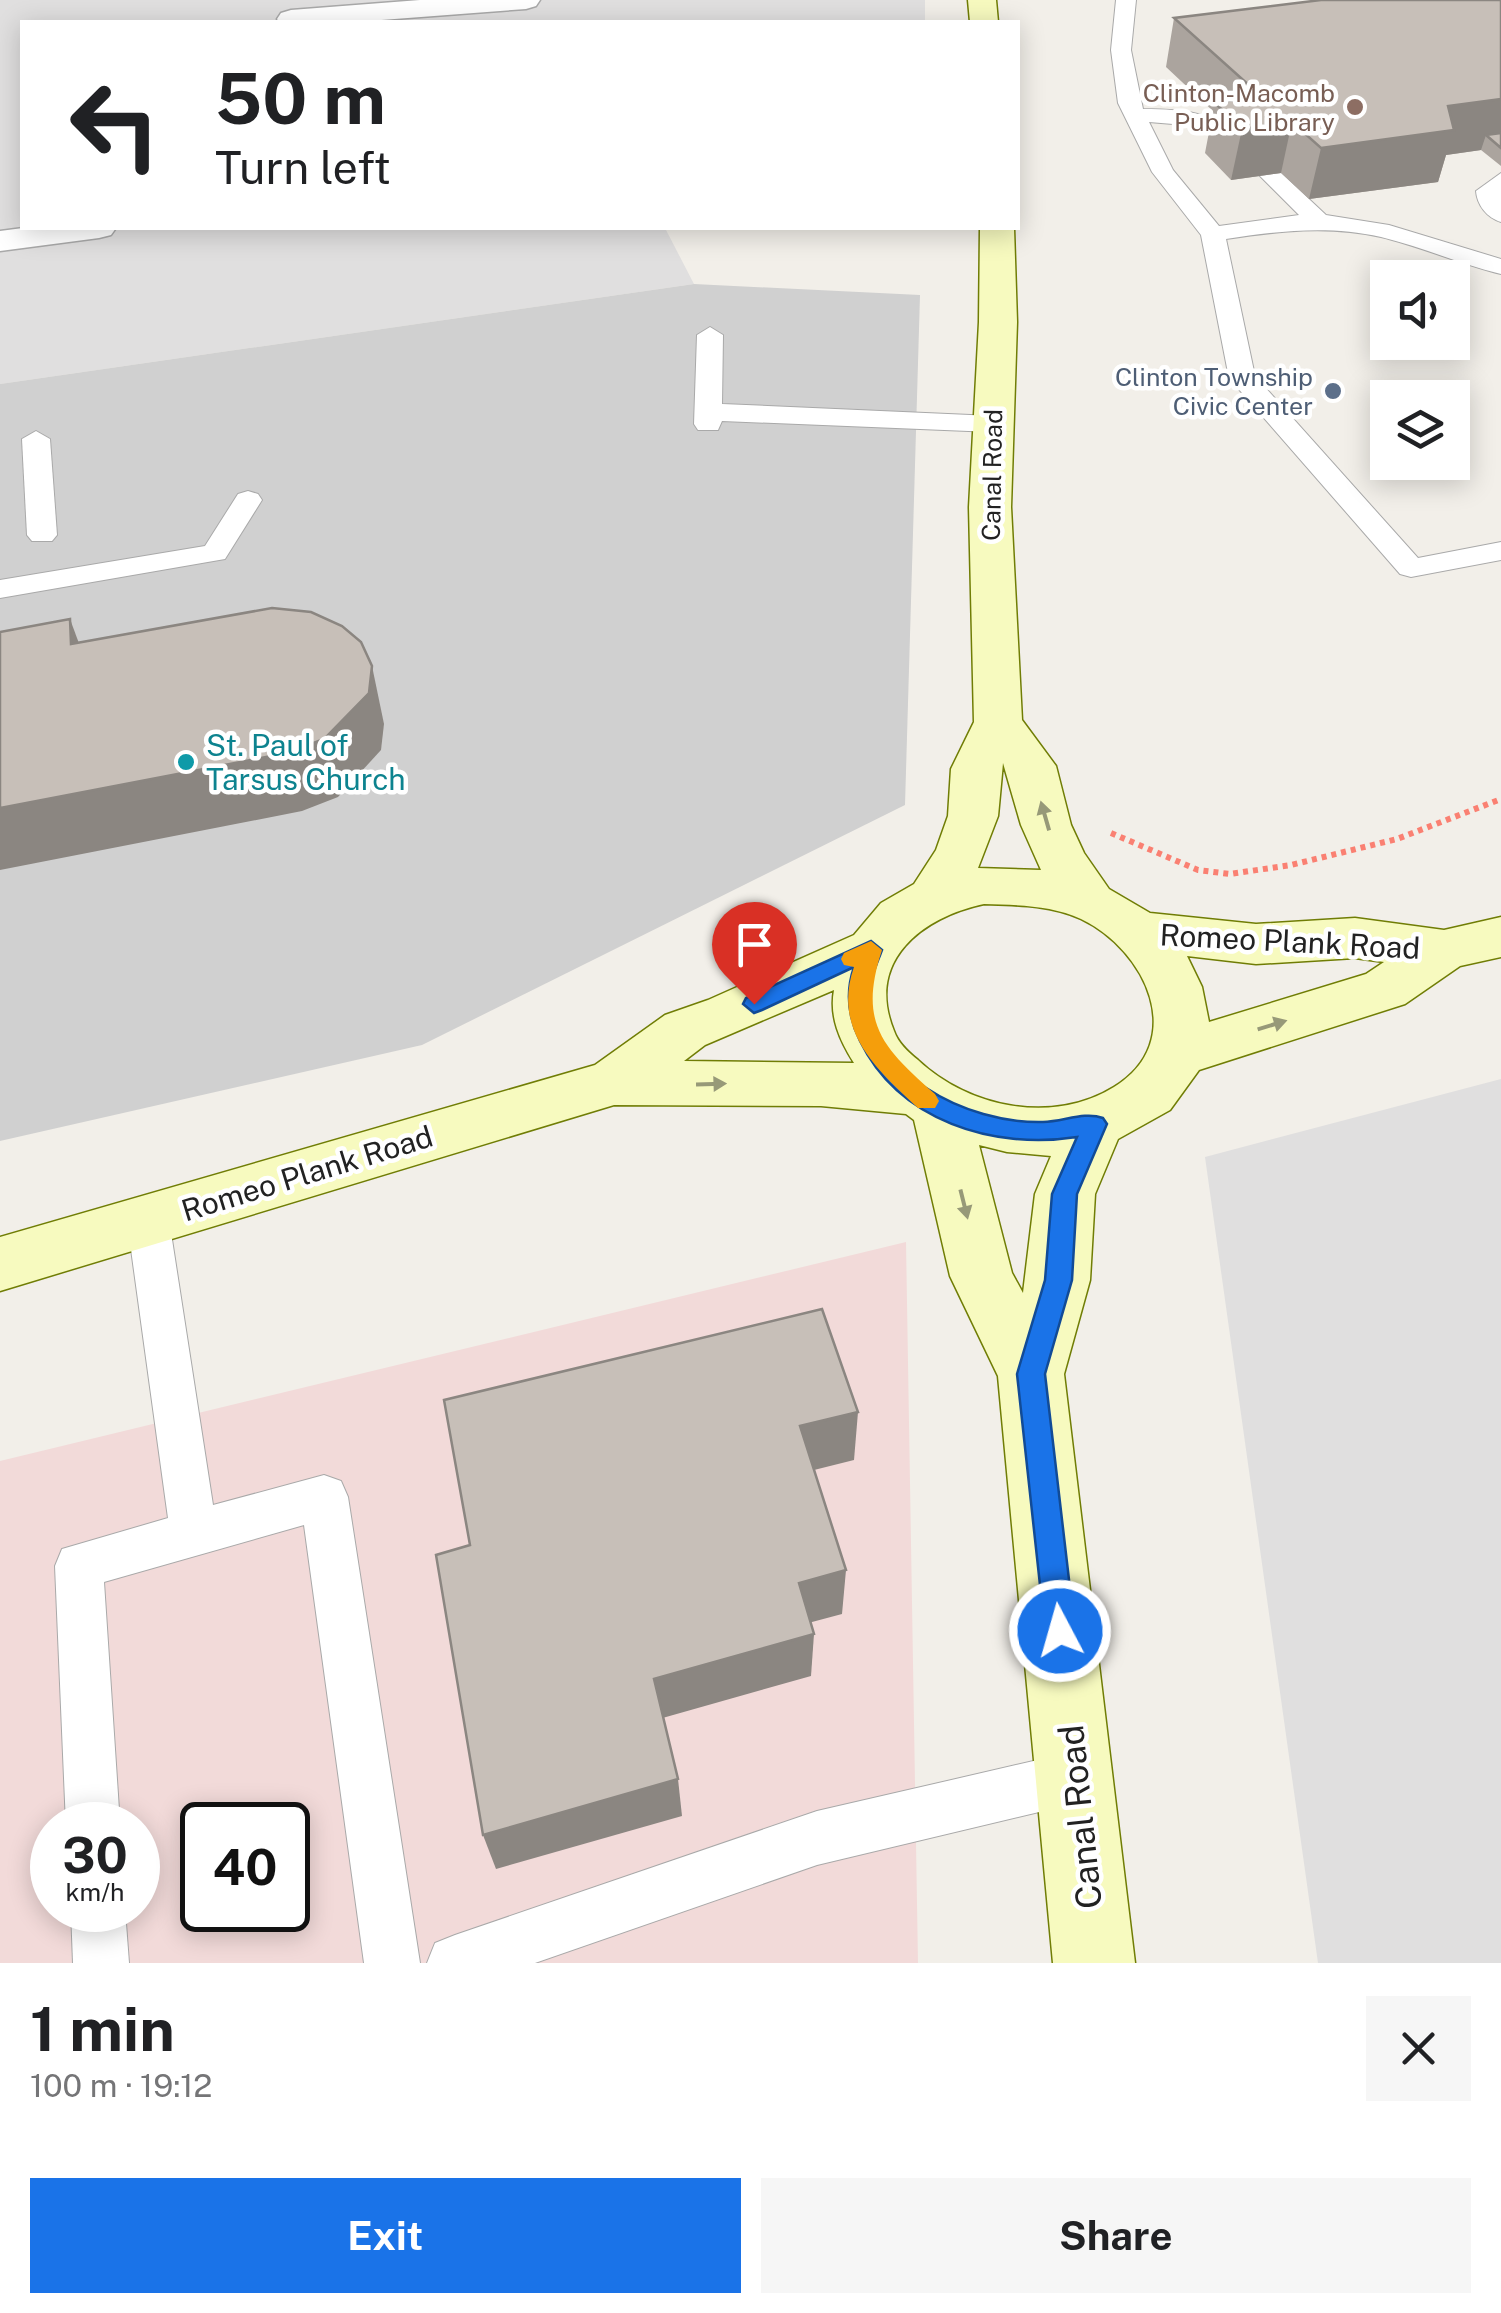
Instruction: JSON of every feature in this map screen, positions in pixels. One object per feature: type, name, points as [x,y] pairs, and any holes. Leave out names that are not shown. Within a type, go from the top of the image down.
[{"type":"street","points":[[295,14],[526,0]]},
{"type":"street","points":[[0,241],[84,230]]},
{"type":"street","name":"Canal Road","points":[[933,897],[961,852],[973,816],[976,769],[998,722],[990,507],[998,322],[997,230]]},
{"type":"street","points":[[998,722],[1032,766],[1046,825],[1061,860],[1090,901]]},
{"type":"street","points":[[984,885],[1037,886],[1090,901],[1137,931],[1169,968],[1184,1010],[1178,1054],[1160,1083],[1132,1108],[1094,1124],[1043,1132],[991,1127],[927,1101],[880,1059],[862,1022],[859,985],[871,950],[887,928],[933,897],[984,885]]},
{"type":"street","name":"Romeo Plank Road","points":[[1137,931],[1256,944],[1355,938],[1444,950]]},
{"type":"street","name":"Romeo Plank Road","points":[[1178,1054],[1385,989],[1444,950],[1501,936]]},
{"type":"street","name":"Romeo Plank Road","points":[[614,1082],[685,1030],[728,1016],[871,950]]},
{"type":"street","name":"Romeo Plank Road","points":[[0,1264],[614,1082],[708,1086],[821,1083],[927,1101]]},
{"type":"street","name":"Canal Road","points":[[927,1101],[982,1276],[1031,1374],[1094,1963]]},
{"type":"street","name":"Canal Road","points":[[1031,1374],[1058,1280],[1065,1194],[1094,1124]]},
{"type":"lane","points":[[1126,0],[1122,50],[1134,116],[1163,172],[1213,234],[1242,378],[1412,568],[1501,551]]},
{"type":"lane","points":[[1134,116],[1176,116],[1216,124],[1242,148]]},
{"type":"lane","points":[[1270,175],[1320,223]]},
{"type":"lane","points":[[1501,180],[1488,191],[1488,202],[1501,215]]},
{"type":"lane","points":[[1213,234],[1320,223],[1386,230],[1501,267]]},
{"type":"lane","points":[[710,335],[708,418],[993,424]]},
{"type":"lane","points":[[36,439],[42,535]]},
{"type":"lane","points":[[0,588],[216,553],[248,500]]},
{"type":"lane","points":[[148,1220],[194,1534]]},
{"type":"lane","points":[[92,1802],[79,1566],[324,1497],[392,1963]]},
{"type":"lane","points":[[455,1963],[817,1838],[1077,1777]]},
{"type":"lane","points":[[99,1932],[101,1963]]},
{"type":"path","points":[[1106,833],[1134,840],[1184,865],[1214,874],[1248,874],[1441,826],[1501,799]]},
{"type":"shaded area","points":[[0,0],[925,0],[925,20],[20,20],[20,230],[666,230],[694,284],[0,384]]},
{"type":"shaded area","name":"St. Paul of Tarsus Church","points":[[694,284],[920,295],[905,805],[422,1045],[0,1141],[0,384]]},
{"type":"shaded area","points":[[1501,1079],[1501,1963],[1318,1963],[1205,1157]]},
{"type":"shaded area","points":[[906,1242],[918,1963],[0,1963],[0,1461]]},
{"type":"building","points":[[1321,0],[1501,0],[1501,99],[1448,106],[1454,130],[1321,148],[1292,122],[1242,129],[1215,103],[1261,96],[1174,18]]},
{"type":"building","points":[[1501,133],[1501,148],[1486,135]]},
{"type":"building","points":[[272,608],[311,612],[342,626],[361,642],[372,666],[369,693],[324,739],[287,753],[0,808],[0,632],[70,619],[71,644]]},
{"type":"building","points":[[822,1309],[858,1412],[800,1426],[846,1570],[799,1583],[814,1634],[654,1679],[678,1779],[483,1835],[436,1555],[470,1545],[444,1400]]},
{"type":"slow traffic","points":[[852,959],[871,950],[859,985],[862,1022],[880,1059],[927,1101]]},
{"type":"place","name":"Clinton-Macomb Public Library","points":[[1355,107]]},
{"type":"place","name":"Clinton Township Civic Center","points":[[1333,391]]},
{"type":"place","name":"St. Paul of Tarsus Church","points":[[186,762]]},
{"type":"route","points":[[754,1004],[871,950],[859,985],[862,1022],[880,1059],[913,1092],[940,1110],[991,1127],[1043,1132],[1094,1124],[1065,1194],[1058,1280],[1031,1374],[1060,1631]]}]
